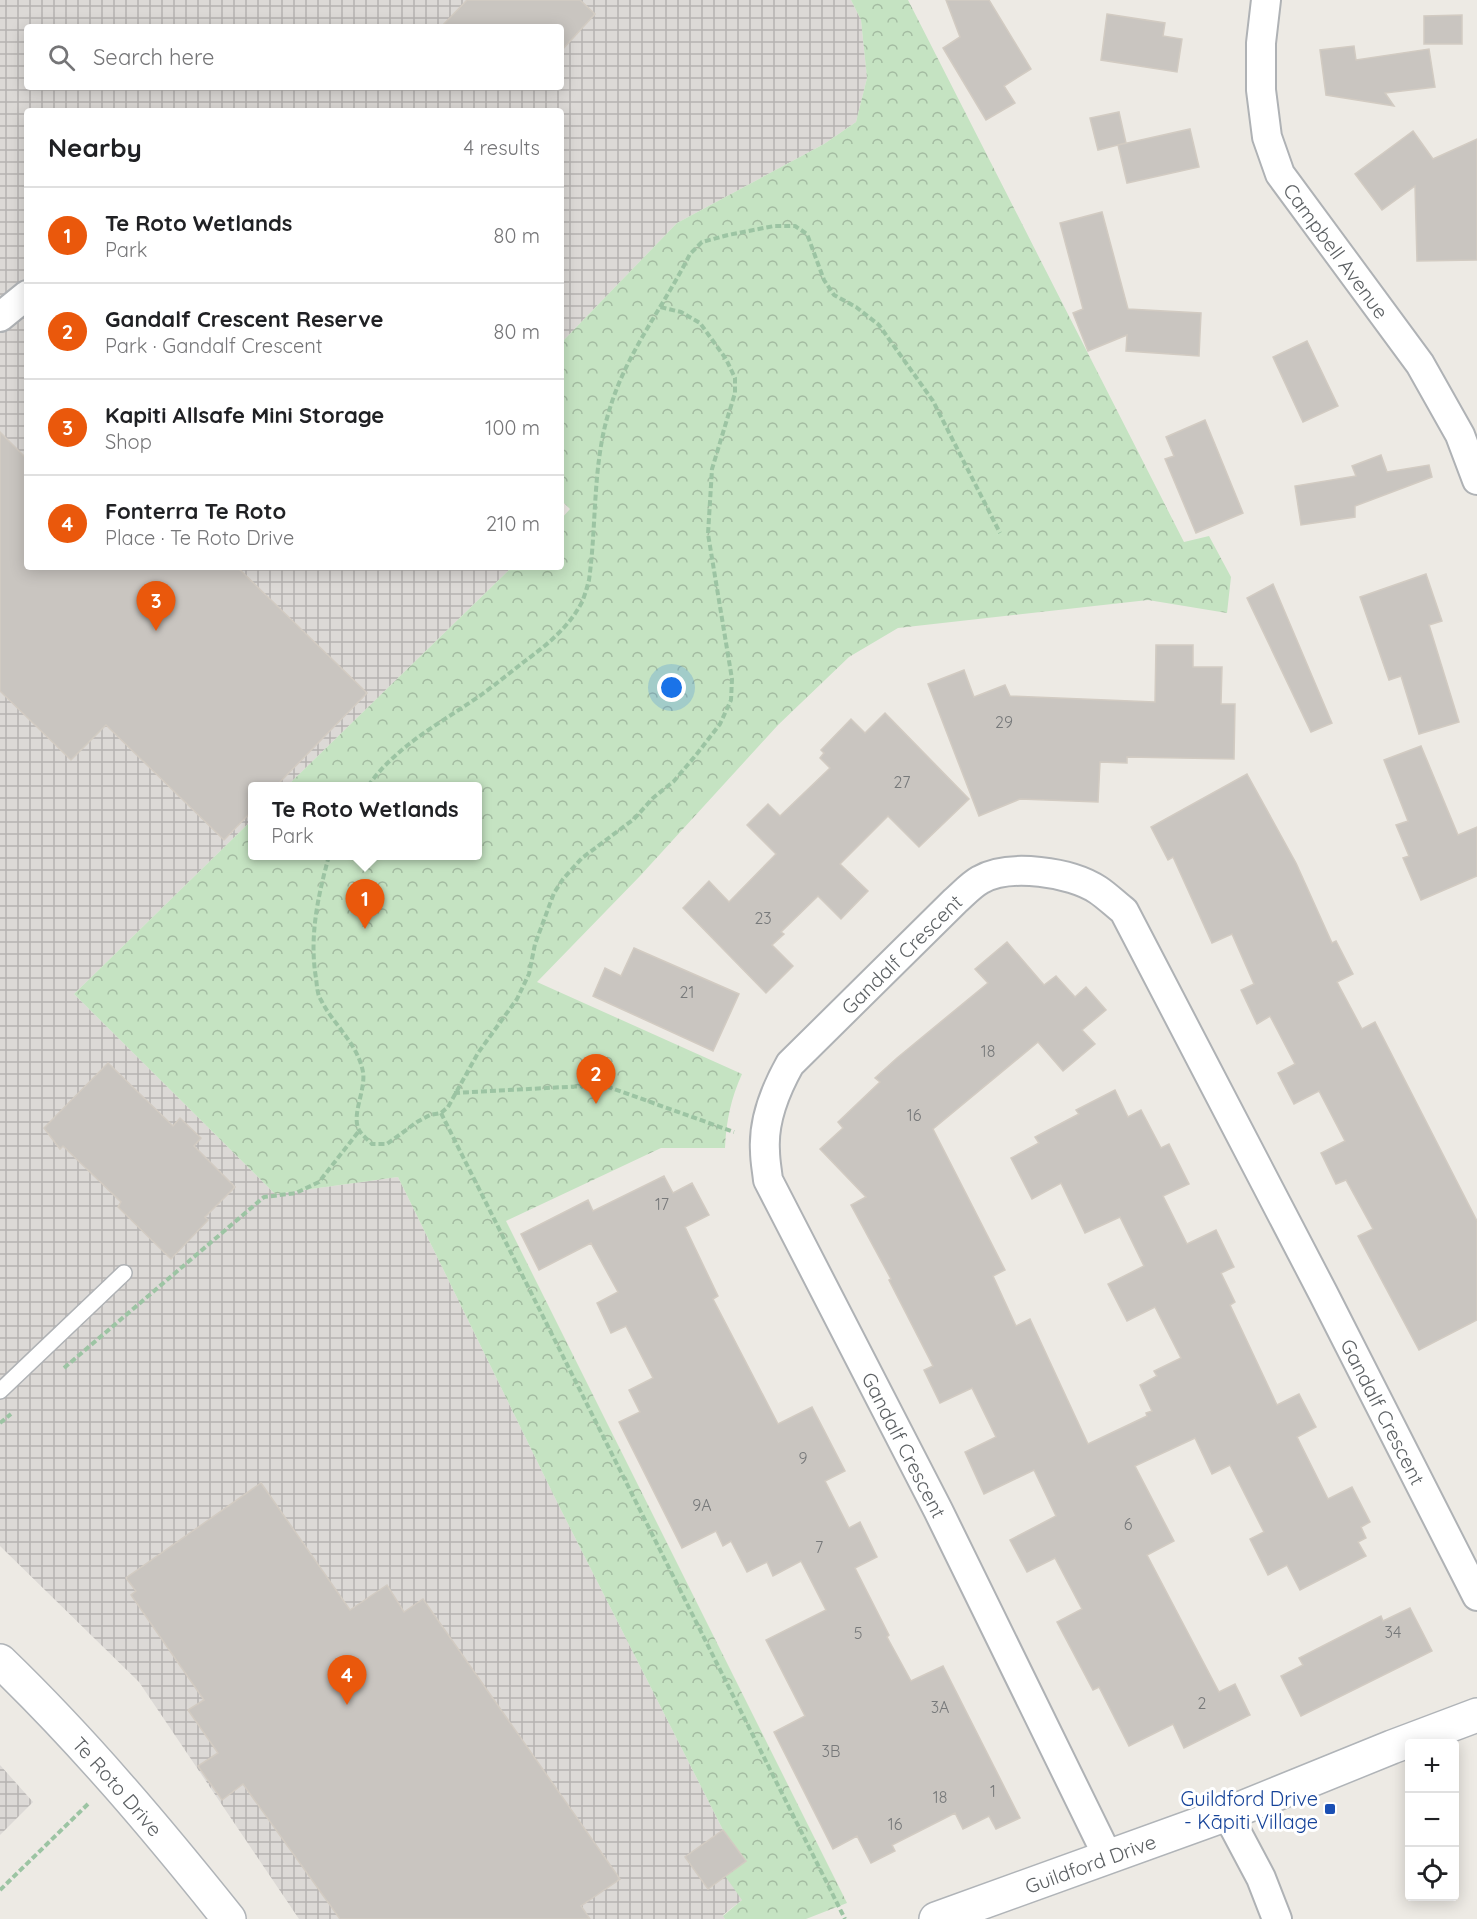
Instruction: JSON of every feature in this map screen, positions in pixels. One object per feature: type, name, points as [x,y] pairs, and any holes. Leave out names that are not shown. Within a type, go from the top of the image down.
[{"type":"street","name":"Campbell Avenue","points":[[1266,0],[1261,43],[1262,90],[1267,136],[1280,174],[1420,364],[1460,435],[1477,480]]},
{"type":"street","points":[[0,317],[24,297]]},
{"type":"street","name":"Gandalf Crescent","points":[[1108,1857],[938,1510],[768,1180],[765,1144],[768,1125],[780,1082],[790,1064],[955,901],[981,879],[1012,870],[1038,871],[1073,877],[1098,889],[1124,911],[1323,1293],[1477,1596]]},
{"type":"street","name":"Te Roto Drive","points":[[0,1661],[39,1698],[150,1821],[229,1919]]},
{"type":"street","name":"Guildford Drive","points":[[936,1919],[1227,1814],[1477,1715]]},
{"type":"street","points":[[1227,1814],[1261,1878],[1277,1919]]},
{"type":"lane","points":[[0,1391],[124,1273]]},
{"type":"path","points":[[371,782],[381,768],[405,747],[480,696],[540,649],[564,628],[583,601],[589,580],[601,448],[609,409],[621,377],[637,346],[690,254],[702,242],[774,226],[795,226],[807,234],[824,280],[834,295],[856,307],[879,325],[933,401],[1000,533]]},
{"type":"path","points":[[327,860],[322,878],[314,927],[313,962],[319,998],[353,1048],[363,1072],[362,1097],[356,1119],[360,1131],[372,1144],[387,1144],[417,1122],[430,1115],[441,1113],[448,1107],[478,1053],[517,999],[529,974],[536,944],[554,893],[563,879],[582,858],[619,831],[674,781],[720,724],[730,700],[732,678],[708,534],[708,501],[712,469],[735,393],[735,378],[726,359],[700,323],[681,312],[660,307]]},
{"type":"path","points":[[454,1093],[603,1085],[765,1144]]},
{"type":"path","points":[[441,1113],[845,1919]]},
{"type":"path","points":[[64,1369],[264,1197],[297,1193],[319,1182],[360,1131]]},
{"type":"path","points":[[0,1423],[18,1408]]},
{"type":"path","points":[[0,1890],[113,1780]]},
{"type":"shaded area","points":[[0,0],[851,0],[861,20],[867,78],[856,122],[824,144],[677,223],[564,340],[564,108],[24,108],[24,570],[509,570],[291,782],[248,782],[248,824],[74,994],[275,1194],[398,1177],[559,1506],[723,1830],[746,1861],[742,1900],[723,1915],[725,1919],[299,1919],[139,1682],[0,1546]]},
{"type":"shaded area","points":[[0,1765],[33,1802],[0,1835]]},
{"type":"green space","points":[[851,0],[908,0],[1184,542],[1209,536],[1231,577],[1227,613],[1148,600],[898,628],[849,657],[778,725],[640,876],[537,982],[742,1074],[730,1110],[725,1148],[661,1148],[506,1221],[847,1903],[806,1919],[725,1919],[723,1916],[742,1900],[725,1876],[746,1861],[723,1830],[559,1506],[398,1177],[275,1194],[74,994],[248,824],[248,860],[482,860],[482,782],[291,782],[509,570],[564,570],[564,516],[570,509],[564,503],[564,340],[677,223],[824,144],[856,122],[867,78],[861,20]]},
{"type":"building","points":[[467,0],[580,0],[595,14],[564,48],[564,24],[444,24]]},
{"type":"building","points":[[946,0],[989,0],[1031,69],[1004,86],[1015,103],[986,120],[943,48],[960,37]]},
{"type":"building","points":[[1107,14],[1165,23],[1163,36],[1182,39],[1177,72],[1101,60]]},
{"type":"building","points":[[1462,15],[1462,44],[1424,44],[1424,16]]},
{"type":"building","points":[[1354,46],[1356,60],[1429,49],[1435,87],[1385,93],[1394,106],[1326,95],[1320,50]]},
{"type":"building","points":[[1119,112],[1126,143],[1098,150],[1090,118]]},
{"type":"building","points":[[1190,129],[1199,167],[1127,183],[1118,145]]},
{"type":"building","points":[[1413,131],[1433,159],[1477,139],[1477,260],[1417,261],[1415,186],[1382,210],[1355,174]]},
{"type":"building","points":[[1102,212],[1128,309],[1201,313],[1199,356],[1126,351],[1127,335],[1088,351],[1073,313],[1083,309],[1060,223]]},
{"type":"building","points":[[1307,341],[1338,406],[1303,422],[1273,357]]},
{"type":"building","points":[[1205,420],[1243,513],[1196,533],[1165,459],[1174,456],[1166,437]]},
{"type":"building","points":[[0,432],[24,456],[24,570],[240,570],[367,693],[280,782],[248,782],[248,815],[224,840],[106,725],[71,760],[0,691]]},
{"type":"building","points":[[1381,455],[1387,472],[1429,465],[1432,477],[1355,506],[1355,517],[1301,525],[1295,486],[1356,476],[1352,466]]},
{"type":"building","points":[[1426,574],[1442,621],[1429,625],[1459,722],[1419,734],[1401,676],[1389,680],[1360,597]]},
{"type":"building","points":[[1273,584],[1332,723],[1311,732],[1247,598]]},
{"type":"building","points":[[1156,645],[1193,645],[1193,667],[1222,667],[1221,704],[1235,704],[1234,759],[1127,757],[1127,763],[1100,762],[1098,802],[1020,799],[979,816],[928,684],[964,670],[974,697],[1005,685],[1010,696],[1155,702]]},
{"type":"building","points":[[885,713],[969,799],[919,847],[888,816],[840,864],[868,891],[841,919],[818,896],[781,932],[784,934],[772,945],[793,966],[766,993],[683,908],[709,881],[729,902],[776,854],[747,825],[768,804],[780,816],[830,768],[820,758],[824,753],[821,750],[851,719],[865,733]]},
{"type":"building","points":[[1421,746],[1458,835],[1477,827],[1477,876],[1421,900],[1403,858],[1409,856],[1396,825],[1408,821],[1384,760]]},
{"type":"building","points":[[1247,774],[1296,863],[1332,943],[1336,941],[1353,974],[1337,982],[1362,1029],[1375,1022],[1477,1221],[1477,1320],[1419,1350],[1358,1236],[1373,1229],[1346,1180],[1336,1184],[1321,1153],[1345,1141],[1319,1091],[1294,1104],[1278,1073],[1295,1064],[1270,1016],[1257,1024],[1241,990],[1254,984],[1232,934],[1212,943],[1173,857],[1168,860],[1151,827]]},
{"type":"building","points":[[1007,942],[1044,985],[1056,976],[1075,997],[1086,987],[1106,1010],[1082,1030],[1095,1044],[1063,1071],[1038,1042],[933,1129],[1005,1270],[993,1276],[1016,1326],[1030,1319],[1088,1444],[1147,1416],[1146,1413],[1152,1411],[1140,1385],[1157,1376],[1154,1371],[1181,1358],[1155,1307],[1127,1321],[1108,1284],[1144,1266],[1120,1217],[1085,1233],[1061,1183],[1032,1199],[1011,1158],[1039,1143],[1035,1137],[1079,1114],[1076,1110],[1115,1090],[1128,1117],[1141,1110],[1161,1148],[1169,1144],[1189,1184],[1163,1196],[1187,1244],[1216,1230],[1234,1267],[1221,1273],[1235,1302],[1230,1305],[1277,1405],[1299,1394],[1316,1427],[1297,1437],[1328,1499],[1352,1487],[1370,1522],[1361,1527],[1366,1538],[1358,1542],[1366,1556],[1300,1590],[1287,1565],[1268,1575],[1250,1539],[1264,1532],[1230,1465],[1212,1474],[1195,1438],[1135,1466],[1174,1541],[1147,1555],[1219,1692],[1235,1684],[1250,1715],[1184,1748],[1173,1724],[1129,1746],[1099,1687],[1093,1690],[1057,1622],[1082,1609],[1055,1558],[1027,1572],[1010,1540],[1056,1516],[1034,1470],[984,1494],[965,1452],[996,1437],[972,1388],[940,1403],[924,1370],[933,1366],[889,1280],[891,1279],[851,1205],[866,1197],[820,1149],[843,1128],[838,1122],[880,1082],[875,1078],[988,983],[975,969]]},
{"type":"building","points":[[634,948],[739,994],[713,1051],[593,996],[605,968],[621,976]]},
{"type":"building","points":[[108,1063],[173,1126],[180,1118],[201,1138],[194,1146],[235,1187],[205,1217],[208,1220],[171,1259],[118,1207],[121,1202],[63,1146],[60,1149],[44,1128]]},
{"type":"building","points":[[664,1176],[673,1193],[692,1183],[709,1215],[685,1227],[718,1296],[713,1299],[778,1424],[812,1407],[845,1471],[825,1481],[849,1528],[860,1522],[877,1557],[855,1568],[889,1635],[887,1637],[911,1681],[943,1666],[1020,1818],[996,1829],[989,1816],[963,1829],[955,1813],[892,1845],[895,1851],[871,1863],[857,1836],[833,1849],[774,1732],[805,1716],[766,1640],[826,1610],[801,1561],[773,1576],[767,1562],[747,1572],[731,1541],[723,1546],[716,1531],[682,1548],[619,1422],[640,1412],[629,1390],[653,1378],[626,1326],[611,1333],[597,1303],[618,1292],[591,1243],[539,1270],[521,1234],[588,1200],[593,1211]]},
{"type":"building","points":[[261,1483],[350,1610],[387,1585],[404,1612],[423,1599],[620,1879],[581,1906],[590,1919],[340,1919],[243,1784],[222,1800],[198,1766],[218,1753],[188,1710],[204,1700],[131,1595],[136,1591],[126,1578]]},
{"type":"building","points":[[1410,1608],[1432,1651],[1301,1716],[1281,1676],[1303,1665],[1299,1658],[1381,1616],[1383,1621]]},
{"type":"building","points":[[723,1830],[746,1861],[708,1889],[685,1857]]},
{"type":"place","name":"Kapiti Allsafe Mini Storage","points":[[156,631]]},
{"type":"place","name":"Te Roto Wetlands","points":[[365,929]]},
{"type":"place","name":"Gandalf Crescent Reserve","points":[[596,1104]]},
{"type":"place","name":"Fonterra Te Roto","points":[[347,1705]]},
{"type":"place","name":"Guildford Drive - Kāpiti Village","points":[[1330,1809]]}]
